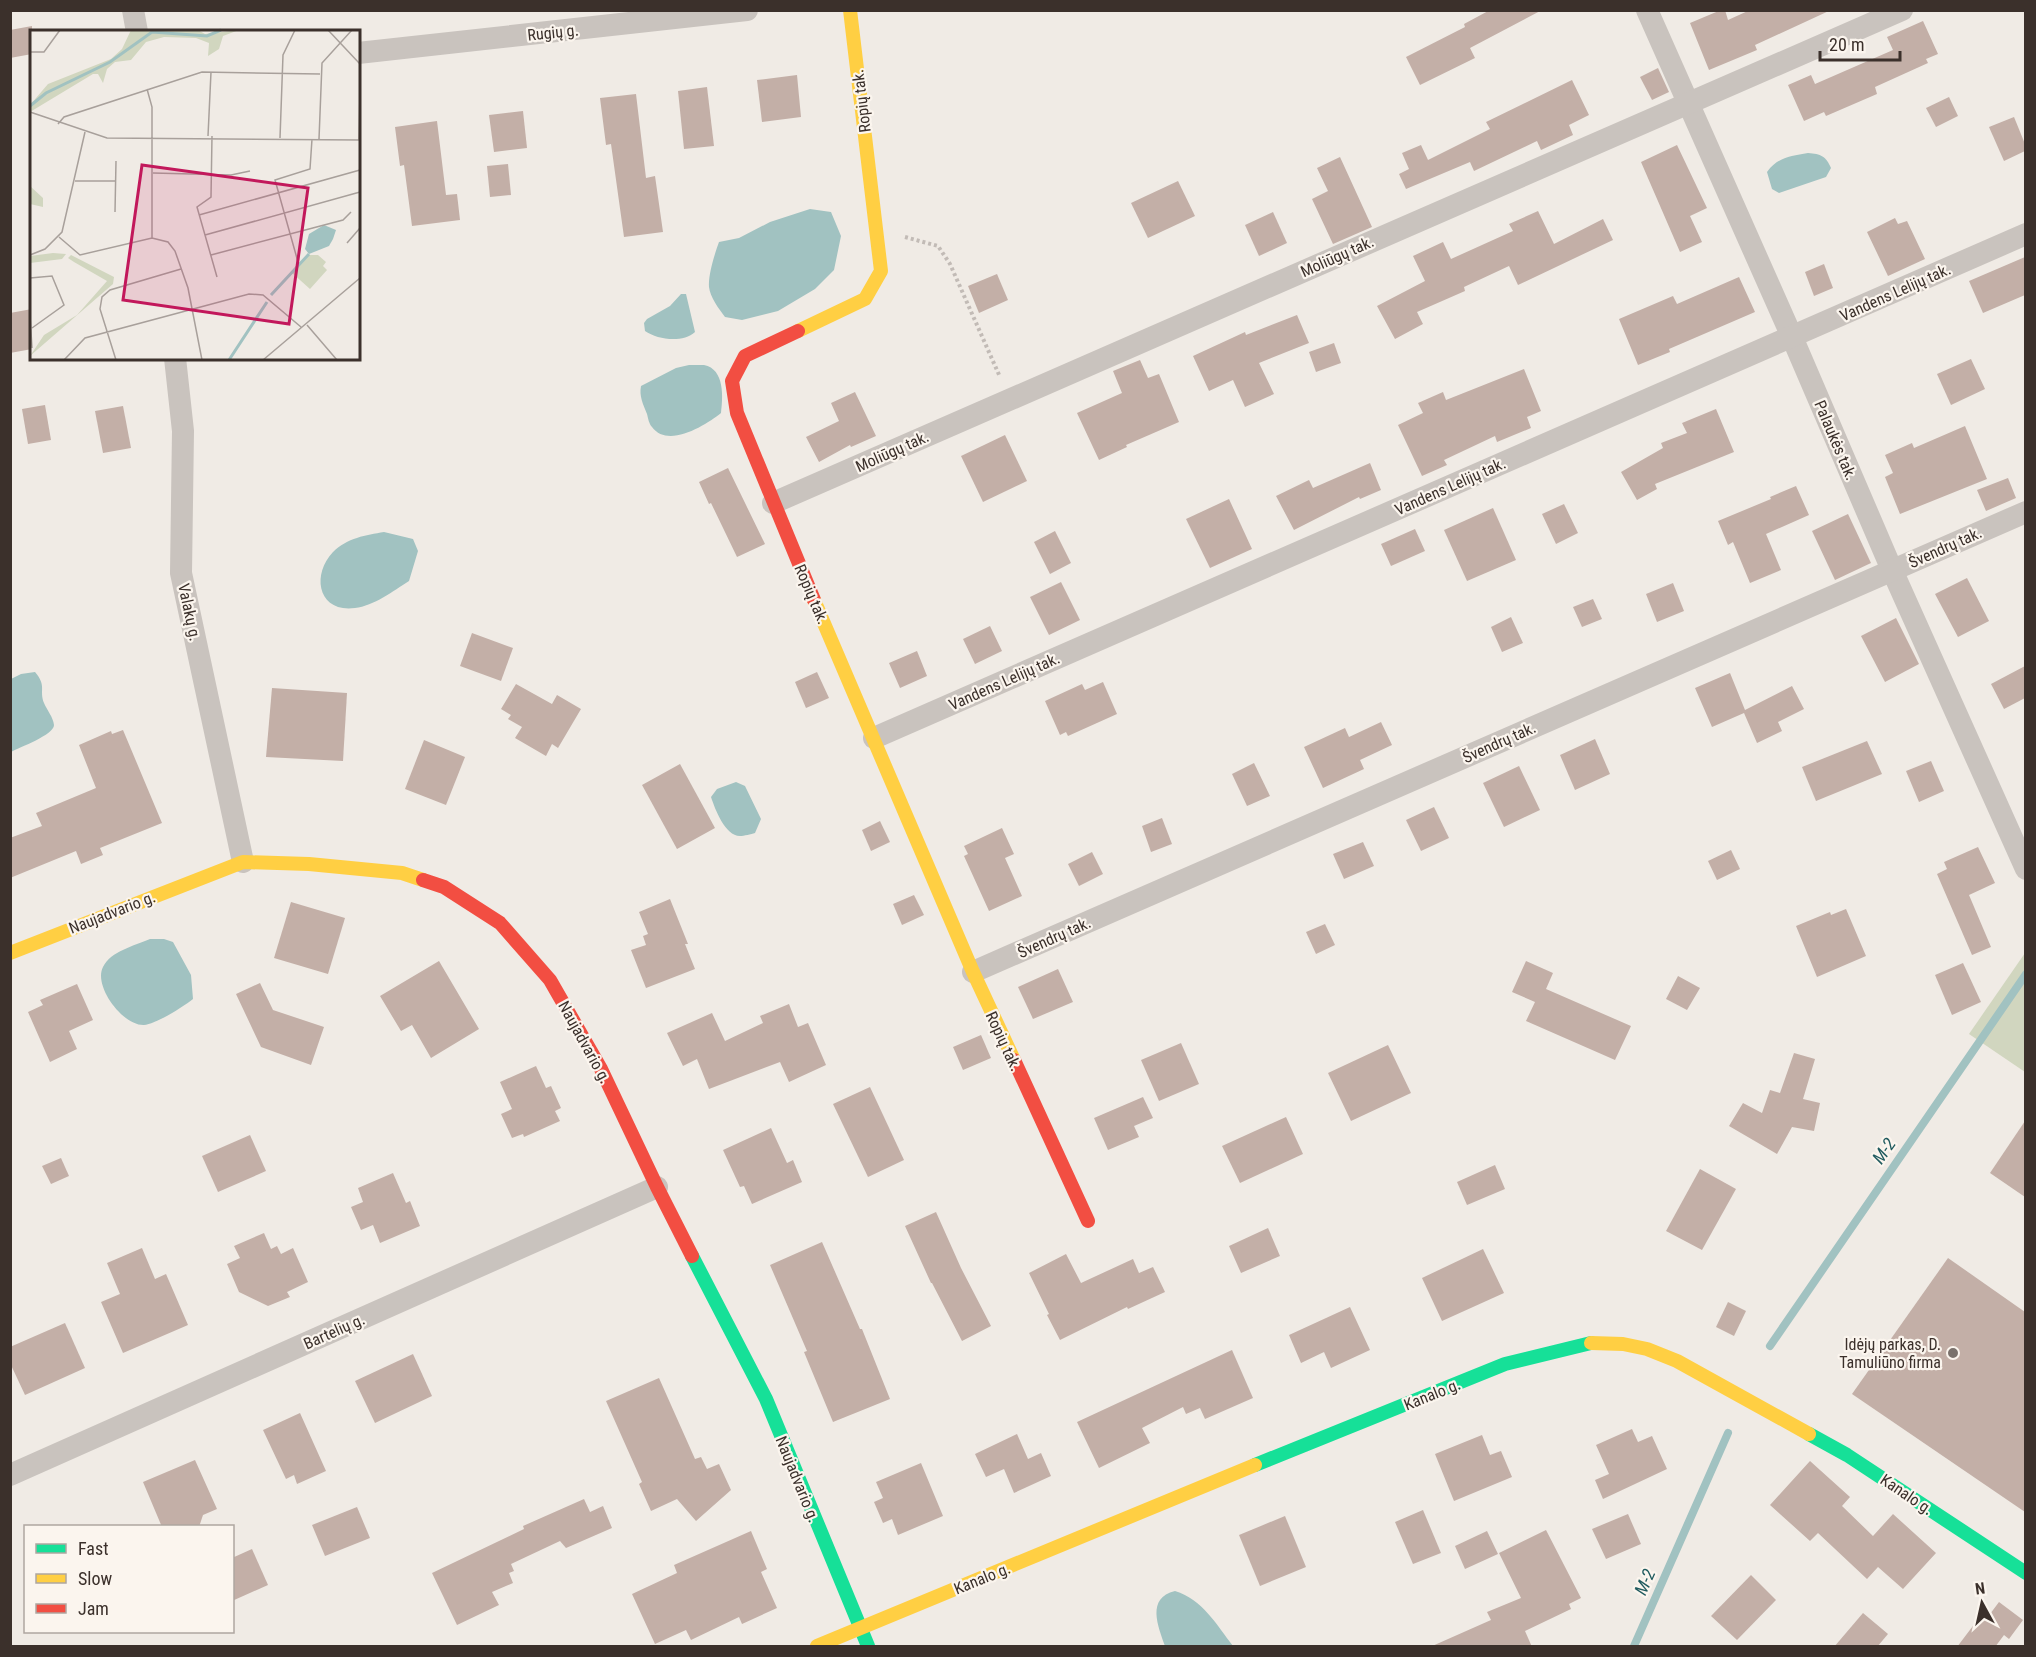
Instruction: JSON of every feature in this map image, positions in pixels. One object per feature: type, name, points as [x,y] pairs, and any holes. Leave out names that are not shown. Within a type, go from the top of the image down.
[{"type":"street","points":[[133,10],[137,30]]},
{"type":"street","name":"Rugių g.","points":[[360,53],[747,10]]},
{"type":"street","name":"Ropių tak.","points":[[850,10],[882,271],[865,299],[744,356],[732,381],[737,413],[973,972],[1088,1221]]},
{"type":"street","name":"Palaukės tak.","points":[[1647,10],[2025,869]]},
{"type":"street","name":"Moliūgų tak.","points":[[774,503],[1902,10]]},
{"type":"street","name":"Vandens Lelijų tak.","points":[[874,738],[2025,234]]},
{"type":"street","name":"Valakų g.","points":[[175,360],[183,431],[181,573],[243,862]]},
{"type":"street","name":"Švendrų tak.","points":[[973,972],[2025,512]]},
{"type":"street","name":"Naujadvario g.","points":[[10,953],[243,862],[309,864],[402,873],[444,887],[500,923],[550,980],[601,1069],[657,1187],[766,1400],[868,1647]]},
{"type":"street","name":"Bartelių g.","points":[[10,1475],[657,1187]]},
{"type":"street","name":"Kanalo g.","points":[[817,1647],[1505,1364],[1589,1342],[1623,1344],[1647,1349],[1677,1361],[1847,1455],[2025,1573]]},
{"type":"path","points":[[877,232],[903,236],[938,246],[950,264],[1010,400]]},
{"type":"green space","points":[[2025,953],[2025,1072],[1969,1034]]},
{"type":"water","points":[[1808,153],[1825,158],[1831,168],[1826,177],[1779,193],[1772,189],[1767,172],[1771,167],[1785,158]]},
{"type":"water","points":[[810,209],[831,212],[841,236],[834,270],[815,289],[778,311],[742,320],[725,317],[713,299],[709,287],[719,242],[739,238],[770,222]]},
{"type":"water","points":[[681,294],[686,294],[695,332],[684,338],[670,339],[645,331],[644,323],[647,319],[670,306]]},
{"type":"water","points":[[704,365],[716,372],[721,385],[721,413],[697,429],[667,436],[659,433],[649,423],[641,397],[641,386],[676,368]]},
{"type":"water","points":[[384,532],[413,539],[418,551],[409,581],[383,598],[362,607],[343,608],[333,605],[326,599],[322,590],[322,571],[326,561],[344,543]]},
{"type":"water","points":[[35,672],[41,681],[44,703],[51,716],[53,729],[43,737],[11,752],[11,679],[21,674]]},
{"type":"water","points":[[736,782],[745,786],[761,819],[755,833],[740,836],[730,832],[721,821],[711,797],[717,789]]},
{"type":"water","points":[[150,939],[164,939],[173,942],[191,975],[193,999],[162,1018],[144,1025],[127,1019],[112,1004],[102,984],[101,975],[103,967],[111,957]]},
{"type":"water","points":[[1175,1591],[1185,1595],[1201,1607],[1215,1621],[1233,1646],[1165,1646],[1157,1622],[1157,1606],[1166,1595]]},
{"type":"building","points":[[1490,10],[1542,10],[1470,48],[1475,58],[1420,85],[1406,57],[1465,27],[1464,24]]},
{"type":"building","points":[[1725,10],[1728,20],[1750,10],[1831,10],[1755,45],[1757,50],[1709,70],[1690,23]]},
{"type":"building","points":[[1923,21],[1938,54],[1926,59],[1928,63],[1875,87],[1877,94],[1826,116],[1824,112],[1804,121],[1788,85],[1811,75],[1815,84],[1893,50],[1887,37]]},
{"type":"building","points":[[32,26],[30,54],[10,58],[10,30]]},
{"type":"building","points":[[1658,68],[1669,92],[1652,100],[1640,77]]},
{"type":"building","points":[[797,75],[801,117],[762,122],[757,80]]},
{"type":"building","points":[[1572,80],[1589,115],[1569,125],[1573,135],[1541,150],[1537,141],[1474,171],[1470,162],[1406,189],[1399,174],[1409,169],[1402,153],[1421,145],[1428,160],[1490,129],[1486,122]]},
{"type":"building","points":[[707,87],[714,146],[684,149],[678,91]]},
{"type":"building","points":[[636,94],[646,178],[655,176],[663,232],[624,237],[611,144],[606,145],[600,98]]},
{"type":"building","points":[[1949,97],[1958,116],[1936,127],[1926,108]]},
{"type":"building","points":[[523,111],[527,148],[494,152],[489,115]]},
{"type":"building","points":[[2014,117],[2025,144],[2025,151],[2004,161],[1989,127]]},
{"type":"building","points":[[437,121],[446,195],[457,194],[460,220],[412,226],[404,165],[400,166],[395,127]]},
{"type":"building","points":[[1677,145],[1707,208],[1690,216],[1702,242],[1680,252],[1641,162]]},
{"type":"building","points":[[1340,157],[1372,227],[1333,244],[1312,199],[1328,191],[1317,168]]},
{"type":"building","points":[[508,164],[511,195],[490,197],[487,166]]},
{"type":"building","points":[[1178,181],[1195,216],[1148,238],[1131,203]]},
{"type":"building","points":[[1538,211],[1554,244],[1603,219],[1613,240],[1518,285],[1509,266],[1464,287],[1465,291],[1417,312],[1423,324],[1395,339],[1377,306],[1425,281],[1413,256],[1443,242],[1451,259],[1513,231],[1509,224]]},
{"type":"building","points":[[1273,212],[1287,243],[1259,256],[1245,225]]},
{"type":"building","points":[[1895,218],[1898,224],[1907,221],[1925,259],[1888,276],[1867,232]]},
{"type":"building","points":[[2025,257],[2025,295],[1983,313],[1969,281]]},
{"type":"building","points":[[1824,264],[1833,288],[1814,296],[1805,272]]},
{"type":"building","points":[[997,274],[1008,300],[979,313],[968,286]]},
{"type":"building","points":[[1739,277],[1755,312],[1638,365],[1619,319],[1673,296],[1677,304]]},
{"type":"building","points":[[30,309],[30,349],[10,353],[10,313]]},
{"type":"building","points":[[1297,315],[1309,343],[1259,363],[1274,394],[1245,407],[1233,380],[1209,391],[1193,356],[1245,332],[1246,335]]},
{"type":"building","points":[[1334,343],[1341,363],[1316,372],[1309,352]]},
{"type":"building","points":[[1971,359],[1985,389],[1951,405],[1937,374]]},
{"type":"building","points":[[1140,360],[1148,378],[1159,374],[1179,422],[1126,445],[1127,447],[1099,460],[1077,413],[1122,393],[1113,371]]},
{"type":"building","points":[[1524,369],[1541,411],[1527,417],[1531,428],[1497,442],[1495,436],[1444,460],[1447,465],[1422,476],[1398,425],[1423,413],[1418,403],[1443,392],[1446,400]]},
{"type":"building","points":[[855,392],[876,436],[851,447],[850,445],[819,462],[806,437],[839,421],[831,403]]},
{"type":"building","points":[[45,405],[51,440],[28,444],[22,409]]},
{"type":"building","points":[[123,406],[131,448],[103,453],[95,411]]},
{"type":"building","points":[[1716,409],[1734,452],[1655,484],[1657,489],[1637,500],[1621,472],[1663,448],[1661,443],[1687,433],[1682,423]]},
{"type":"building","points":[[1965,426],[1987,479],[1900,514],[1885,477],[1893,473],[1885,455],[1912,443],[1914,448]]},
{"type":"building","points":[[1005,435],[1027,481],[983,502],[961,456]]},
{"type":"building","points":[[1370,463],[1381,490],[1360,499],[1359,497],[1294,530],[1276,496],[1309,480],[1313,488]]},
{"type":"building","points":[[728,468],[765,544],[737,557],[699,482]]},
{"type":"building","points":[[2008,478],[2016,498],[1986,511],[1977,490]]},
{"type":"building","points":[[1796,486],[1809,515],[1766,534],[1781,570],[1750,583],[1733,542],[1728,545],[1718,521]]},
{"type":"building","points":[[1229,499],[1252,549],[1210,568],[1186,519]]},
{"type":"building","points":[[1564,504],[1578,533],[1556,544],[1542,514]]},
{"type":"building","points":[[1493,508],[1516,560],[1467,581],[1444,530]]},
{"type":"building","points":[[1848,514],[1871,563],[1835,580],[1812,531]]},
{"type":"building","points":[[1415,529],[1425,551],[1391,566],[1381,544]]},
{"type":"building","points":[[1055,531],[1071,563],[1050,574],[1034,542]]},
{"type":"building","points":[[1967,578],[1989,621],[1958,637],[1935,594]]},
{"type":"building","points":[[1061,582],[1080,620],[1049,635],[1030,597]]},
{"type":"building","points":[[1673,583],[1684,611],[1657,622],[1646,594]]},
{"type":"building","points":[[1593,599],[1602,619],[1582,627],[1573,607]]},
{"type":"building","points":[[1511,617],[1523,643],[1502,652],[1491,627]]},
{"type":"building","points":[[1896,618],[1919,664],[1885,682],[1861,636]]},
{"type":"building","points":[[990,626],[1002,651],[975,664],[963,639]]},
{"type":"building","points":[[472,633],[513,648],[501,681],[460,666]]},
{"type":"building","points":[[917,651],[927,676],[900,688],[889,663]]},
{"type":"building","points":[[2025,666],[2025,698],[2004,709],[1991,684]]},
{"type":"building","points":[[817,672],[829,698],[806,708],[795,682]]},
{"type":"building","points":[[1730,673],[1745,710],[1792,686],[1804,709],[1778,722],[1782,731],[1757,743],[1744,713],[1712,727],[1695,688]]},
{"type":"building","points":[[1103,682],[1117,714],[1068,736],[1066,732],[1060,735],[1045,701],[1082,684],[1085,690]]},
{"type":"building","points":[[516,684],[552,704],[557,695],[581,709],[558,748],[552,744],[546,756],[515,738],[522,727],[508,719],[511,715],[501,709]]},
{"type":"building","points":[[272,688],[347,693],[343,761],[266,757]]},
{"type":"building","points":[[1381,722],[1392,745],[1360,760],[1364,769],[1323,788],[1304,747],[1345,728],[1349,737]]},
{"type":"building","points":[[123,730],[162,823],[100,848],[103,855],[81,864],[76,851],[10,878],[10,838],[42,826],[36,813],[96,788],[79,745],[111,731],[112,734]]},
{"type":"building","points":[[1595,739],[1610,774],[1575,790],[1560,755]]},
{"type":"building","points":[[424,740],[465,757],[446,805],[405,789]]},
{"type":"building","points":[[1867,741],[1882,774],[1816,801],[1802,767]]},
{"type":"building","points":[[1931,761],[1944,791],[1919,802],[1906,771]]},
{"type":"building","points":[[1254,763],[1270,796],[1247,806],[1232,774]]},
{"type":"building","points":[[680,764],[715,828],[677,849],[642,785]]},
{"type":"building","points":[[1519,766],[1540,810],[1504,827],[1483,783]]},
{"type":"building","points":[[1434,807],[1449,838],[1421,851],[1406,820]]},
{"type":"building","points":[[1162,818],[1172,844],[1151,852],[1142,826]]},
{"type":"building","points":[[880,821],[890,842],[871,851],[862,830]]},
{"type":"building","points":[[1002,828],[1014,854],[1005,858],[1022,896],[989,911],[964,856],[968,854],[964,846]]},
{"type":"building","points":[[1363,842],[1374,866],[1344,879],[1333,854]]},
{"type":"building","points":[[1978,847],[1995,883],[1969,895],[1991,947],[1972,955],[1937,874],[1947,869],[1944,862]]},
{"type":"building","points":[[1731,850],[1740,869],[1717,880],[1708,861]]},
{"type":"building","points":[[1092,852],[1103,874],[1079,886],[1068,864]]},
{"type":"building","points":[[914,895],[924,915],[902,925],[893,904]]},
{"type":"building","points":[[670,899],[688,944],[685,944],[695,969],[646,988],[631,950],[646,945],[643,936],[648,934],[639,912]]},
{"type":"building","points":[[291,902],[345,918],[328,974],[274,958]]},
{"type":"building","points":[[1846,909],[1866,956],[1817,977],[1796,926],[1830,912],[1831,915]]},
{"type":"building","points":[[1325,924],[1335,945],[1316,954],[1306,932]]},
{"type":"building","points":[[439,961],[479,1029],[431,1058],[412,1025],[401,1031],[380,996]]},
{"type":"building","points":[[1526,961],[1553,973],[1546,989],[1631,1026],[1615,1060],[1526,1021],[1535,1002],[1512,992]]},
{"type":"building","points":[[1963,963],[1981,1002],[1952,1015],[1935,975]]},
{"type":"building","points":[[1058,969],[1073,1002],[1033,1019],[1018,987]]},
{"type":"building","points":[[1678,976],[1700,988],[1687,1010],[1666,999]]},
{"type":"building","points":[[260,983],[273,1010],[324,1027],[311,1065],[261,1047],[236,994]]},
{"type":"building","points":[[77,984],[93,1020],[69,1031],[77,1049],[50,1062],[28,1012],[43,1005],[40,1000]]},
{"type":"building","points":[[789,1004],[798,1027],[808,1023],[826,1065],[789,1082],[780,1062],[709,1089],[697,1059],[683,1066],[667,1033],[712,1013],[725,1041],[763,1023],[760,1016]]},
{"type":"building","points":[[981,1035],[991,1058],[963,1070],[953,1047]]},
{"type":"building","points":[[1181,1043],[1199,1084],[1159,1101],[1141,1060]]},
{"type":"building","points":[[1388,1045],[1411,1093],[1351,1121],[1328,1073]]},
{"type":"building","points":[[1794,1053],[1815,1059],[1803,1099],[1820,1103],[1814,1131],[1792,1127],[1777,1154],[1729,1126],[1743,1103],[1762,1113],[1770,1090],[1780,1093]]},
{"type":"building","points":[[536,1066],[546,1088],[551,1086],[561,1108],[555,1111],[560,1121],[524,1137],[523,1134],[512,1138],[501,1114],[512,1109],[500,1082]]},
{"type":"building","points":[[870,1087],[904,1160],[868,1177],[833,1104]]},
{"type":"building","points":[[1143,1097],[1153,1118],[1134,1126],[1139,1137],[1108,1150],[1094,1118]]},
{"type":"building","points":[[1286,1117],[1303,1154],[1240,1183],[1222,1146]]},
{"type":"building","points":[[2025,1121],[2025,1197],[1990,1173]]},
{"type":"building","points":[[771,1128],[787,1163],[793,1160],[802,1182],[752,1204],[744,1186],[740,1187],[723,1150]]},
{"type":"building","points":[[250,1135],[266,1171],[218,1192],[202,1156]]},
{"type":"building","points":[[61,1158],[69,1176],[51,1184],[42,1166]]},
{"type":"building","points":[[1495,1165],[1505,1189],[1467,1205],[1457,1182]]},
{"type":"building","points":[[1700,1169],[1736,1189],[1702,1250],[1666,1231]]},
{"type":"building","points":[[393,1173],[406,1203],[410,1201],[420,1226],[380,1243],[373,1225],[361,1230],[351,1207],[363,1202],[358,1188]]},
{"type":"building","points":[[936,1212],[961,1268],[991,1326],[962,1341],[931,1283],[905,1226]]},
{"type":"building","points":[[1268,1228],[1280,1256],[1241,1273],[1229,1246]]},
{"type":"building","points":[[264,1233],[271,1249],[277,1246],[281,1254],[293,1248],[308,1282],[287,1292],[290,1297],[268,1306],[239,1292],[227,1264],[240,1258],[234,1246]]},
{"type":"building","points":[[822,1242],[860,1329],[862,1329],[890,1399],[833,1422],[804,1352],[807,1351],[770,1265]]},
{"type":"building","points":[[142,1248],[155,1279],[166,1274],[188,1325],[123,1353],[101,1302],[120,1294],[107,1263]]},
{"type":"building","points":[[1483,1249],[1504,1293],[1442,1321],[1422,1278]]},
{"type":"building","points":[[1066,1254],[1081,1283],[1133,1259],[1139,1273],[1153,1267],[1165,1292],[1128,1309],[1127,1307],[1060,1340],[1029,1273]]},
{"type":"building","name":"Idėjų parkas, D. Tamuliūno firma","points":[[1948,1258],[2025,1312],[2025,1512],[1852,1394]]},
{"type":"building","points":[[1728,1302],[1746,1311],[1734,1336],[1716,1327]]},
{"type":"building","points":[[1350,1307],[1370,1350],[1331,1368],[1324,1352],[1301,1363],[1289,1335]]},
{"type":"building","points":[[65,1323],[85,1368],[25,1395],[10,1363],[10,1347]]},
{"type":"building","points":[[1232,1350],[1253,1398],[1205,1419],[1200,1408],[1186,1414],[1183,1407],[1142,1428],[1150,1443],[1099,1468],[1077,1422]]},
{"type":"building","points":[[413,1354],[432,1396],[375,1423],[355,1381]]},
{"type":"building","points":[[659,1378],[695,1459],[701,1457],[707,1469],[719,1464],[731,1490],[696,1521],[677,1499],[651,1511],[639,1484],[642,1482],[606,1401]]},
{"type":"building","points":[[300,1413],[326,1471],[297,1484],[294,1475],[286,1479],[263,1430]]},
{"type":"building","points":[[1632,1429],[1638,1442],[1652,1436],[1667,1469],[1603,1499],[1595,1480],[1609,1474],[1596,1445]]},
{"type":"building","points":[[1017,1434],[1028,1459],[1041,1453],[1051,1476],[1014,1493],[1004,1469],[986,1477],[975,1454]]},
{"type":"building","points":[[1482,1435],[1490,1455],[1501,1451],[1512,1477],[1454,1501],[1435,1454]]},
{"type":"building","points":[[195,1460],[217,1509],[203,1515],[200,1525],[161,1525],[143,1482]]},
{"type":"building","points":[[1810,1461],[1850,1497],[1842,1506],[1873,1536],[1893,1514],[1936,1553],[1903,1589],[1878,1567],[1867,1579],[1818,1533],[1810,1541],[1770,1505]]},
{"type":"building","points":[[921,1463],[943,1516],[898,1535],[892,1519],[883,1523],[874,1502],[883,1498],[876,1482]]},
{"type":"building","points":[[584,1499],[590,1512],[603,1506],[612,1528],[566,1548],[560,1541],[511,1564],[514,1571],[509,1573],[513,1583],[492,1592],[499,1605],[457,1625],[432,1573],[524,1529],[523,1526]]},
{"type":"building","points":[[357,1507],[370,1538],[325,1556],[312,1525]]},
{"type":"building","points":[[1423,1510],[1441,1553],[1413,1564],[1395,1522]]},
{"type":"building","points":[[1628,1514],[1641,1544],[1606,1559],[1592,1529]]},
{"type":"building","points":[[1285,1516],[1306,1567],[1260,1586],[1239,1535]]},
{"type":"building","points":[[1546,1530],[1581,1598],[1569,1604],[1571,1609],[1525,1631],[1532,1647],[1430,1647],[1491,1620],[1487,1612],[1521,1598],[1499,1553]]},
{"type":"building","points":[[751,1531],[767,1569],[761,1572],[777,1608],[742,1624],[739,1617],[691,1640],[686,1630],[655,1644],[632,1594],[677,1573],[674,1565]]},
{"type":"building","points":[[1487,1531],[1498,1554],[1465,1569],[1455,1546]]},
{"type":"building","points":[[252,1549],[268,1585],[234,1600],[234,1557]]},
{"type":"building","points":[[1751,1575],[1776,1600],[1737,1640],[1711,1616]]},
{"type":"building","points":[[1999,1602],[2023,1620],[2009,1639],[2004,1635],[1995,1647],[1957,1647],[1985,1610],[1990,1614]]},
{"type":"building","points":[[1863,1613],[1888,1634],[1877,1647],[1834,1647]]},
{"type":"waterway","name":"M-2","points":[[1770,1346],[2026,974]]},
{"type":"waterway","name":"M-2","points":[[1634,1646],[1728,1433]]},
{"type":"traffic: fast","points":[[692,1256],[766,1399],[868,1646]]},
{"type":"traffic: fast","points":[[1255,1465],[1505,1364],[1591,1343]]},
{"type":"traffic: fast","points":[[1809,1434],[1847,1455],[2026,1573]]},
{"type":"traffic: slow","points":[[798,331],[865,299],[881,271],[850,10]]},
{"type":"traffic: slow","points":[[814,600],[973,972],[1014,1060]]},
{"type":"traffic: slow","points":[[10,953],[243,862],[309,864],[402,873],[423,880]]},
{"type":"traffic: slow","points":[[1591,1343],[1623,1344],[1647,1349],[1677,1361],[1809,1434]]},
{"type":"traffic: slow","points":[[817,1646],[1255,1465]]},
{"type":"traffic: jam","points":[[798,331],[745,356],[732,381],[737,413],[814,600]]},
{"type":"traffic: jam","points":[[423,880],[444,887],[500,923],[550,980],[601,1069],[692,1256]]},
{"type":"traffic: jam","points":[[1014,1060],[1088,1221]]},
{"type":"place","name":"Idėjų parkas, D. Tamuliūno firma","points":[[1953,1353]]}]
